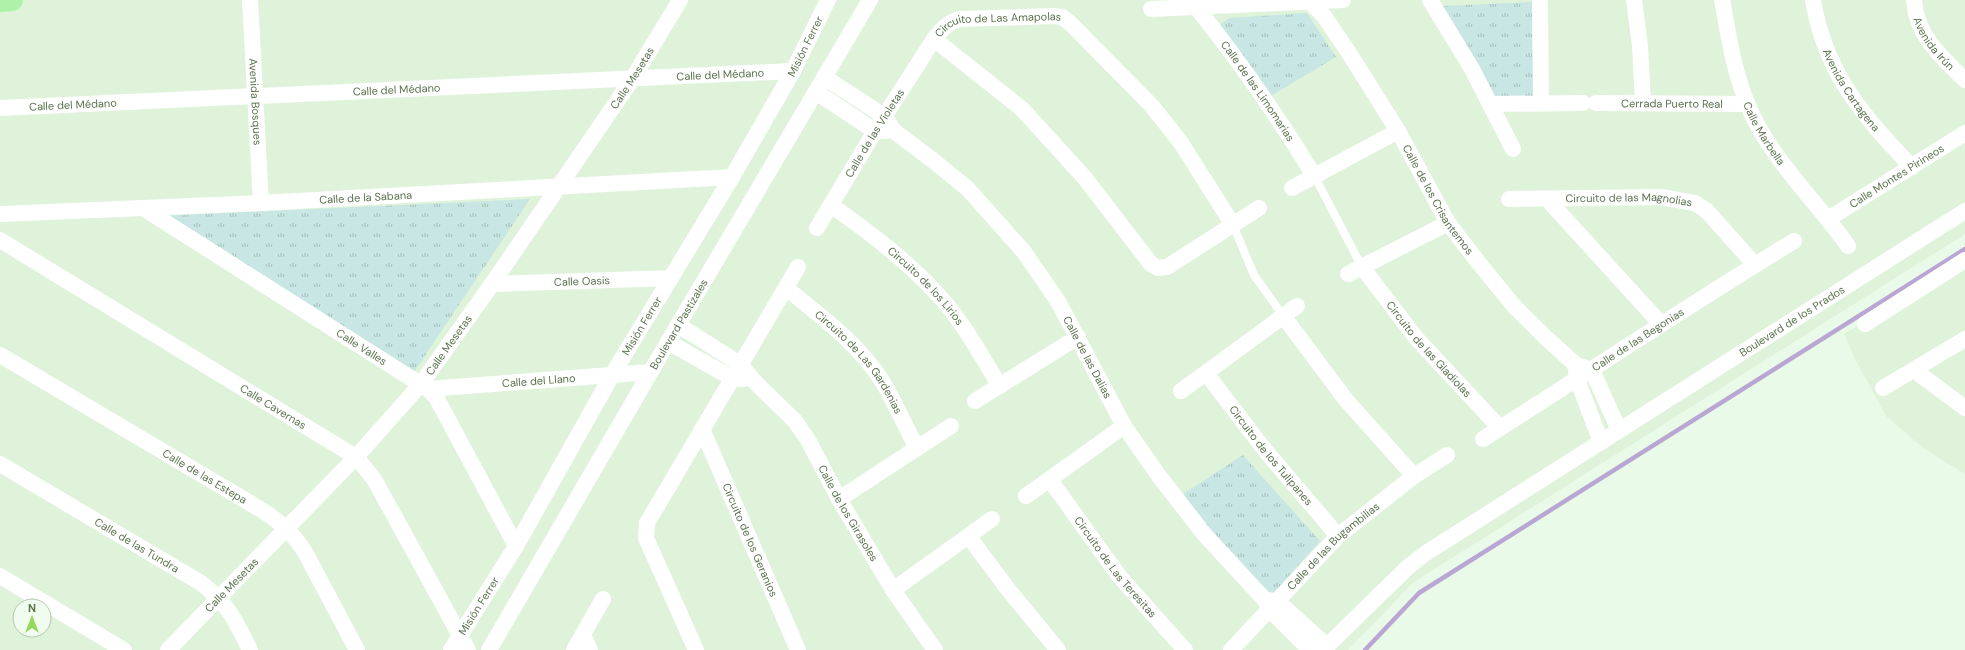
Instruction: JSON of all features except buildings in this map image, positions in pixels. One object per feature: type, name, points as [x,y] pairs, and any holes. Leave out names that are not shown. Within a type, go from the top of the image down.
[{"type":"main road","points":[[0,1],[12,0]]},
{"type":"street","name":"Avenida Bosques","points":[[250,0],[261,203]]},
{"type":"street","name":"Calle Mesetas","points":[[168,650],[425,386],[492,284],[633,78],[680,0]]},
{"type":"street","name":"Misión Ferrer","points":[[451,650],[516,546],[612,375],[732,177],[793,71],[828,0]]},
{"type":"street","name":"Boulevard Pastizales","points":[[489,650],[650,372],[870,0]]},
{"type":"street","points":[[1152,9],[1317,4],[1343,0]]},
{"type":"street","points":[[1430,0],[1491,104],[1513,149]]},
{"type":"street","points":[[1540,0],[1541,103]]},
{"type":"street","points":[[1634,0],[1640,46],[1643,102]]},
{"type":"street","name":"Calle Marbella","points":[[1722,0],[1733,61],[1748,104],[1762,131],[1783,164],[1848,246]]},
{"type":"street","name":"Avenida Cartagena","points":[[1813,0],[1816,16],[1828,51],[1845,88],[1872,125],[1912,167]]},
{"type":"street","name":"Avenida Irún","points":[[1914,0],[1918,23],[1932,48],[1965,80]]},
{"type":"street","name":"Calle de los Crisantemos","points":[[1317,4],[1398,131],[1448,223],[1514,306],[1576,372],[1601,442]]},
{"type":"street","name":"Calle de las Limomarias","points":[[1197,8],[1280,121],[1315,176]]},
{"type":"street","name":"Circuito de Las Amapolas","points":[[1234,225],[1181,143],[1152,106],[1070,23],[1062,17],[960,19],[950,22],[934,39],[1022,109],[1033,120],[1084,178],[1151,264],[1158,268],[1167,267],[1234,225],[1259,208]]},
{"type":"street","name":"Calle de las Violetas","points":[[818,228],[884,116],[934,39]]},
{"type":"street","name":"Calle del Médano","points":[[0,108],[793,71]]},
{"type":"street","name":"Calle de las Dalias","points":[[824,77],[884,116],[894,131],[968,189],[1024,252],[1059,303],[1124,426],[1159,476],[1204,534],[1270,603],[1310,650]]},
{"type":"street","points":[[816,92],[875,131],[894,131]]},
{"type":"street","name":"Cerrada Puerto Real","points":[[1491,104],[1643,102],[1748,104]]},
{"type":"street","points":[[1292,188],[1398,131]]},
{"type":"street","name":"Calle Montes Pirineos","points":[[1828,219],[1965,132]]},
{"type":"street","name":"Calle de la Sabana","points":[[0,214],[261,203],[732,177]]},
{"type":"street","name":"Circuito de las Magnolias","points":[[1508,199],[1660,197],[1695,203],[1707,211],[1756,265]]},
{"type":"street","name":"Circuito de las Magnolias","points":[[1547,199],[1661,324]]},
{"type":"street","name":"Circuito de los Lirios","points":[[831,205],[872,233],[910,265],[941,298],[966,331],[1000,386]]},
{"type":"street","name":"Calle Valles","points":[[143,208],[425,386],[436,396],[516,546]]},
{"type":"street","name":"Boulevard de los Prados","points":[[1325,648],[1408,567],[1619,430],[1965,211]]},
{"type":"street","points":[[1355,270],[1448,223]]},
{"type":"street","name":"Calle Cavernas","points":[[0,240],[356,457],[374,479],[468,650]]},
{"type":"street","name":"Calle de las Begonias","points":[[1592,370],[1661,324],[1794,241]]},
{"type":"street","points":[[1865,324],[1965,260]]},
{"type":"street","points":[[696,650],[646,538],[647,523],[798,267]]},
{"type":"street","name":"Circuito de las Gladiolas","points":[[1355,270],[1500,428]]},
{"type":"street","name":"Calle Oasis","points":[[492,284],[671,278]]},
{"type":"street","name":"Circuito de Las Gardenias","points":[[786,288],[832,326],[859,353],[881,380],[917,448]]},
{"type":"street","points":[[1181,391],[1297,306]]},
{"type":"street","points":[[1284,317],[1346,400],[1414,476]]},
{"type":"street","name":"Calle de los Girasoles","points":[[678,325],[740,364],[754,381],[795,421],[808,440],[839,499],[893,590],[935,650]]},
{"type":"street","points":[[975,401],[1078,337]]},
{"type":"street","points":[[1883,388],[1965,339]]},
{"type":"street","points":[[668,342],[732,378],[754,381]]},
{"type":"street","name":"Calle de las Estepa","points":[[0,356],[266,512],[287,528],[298,540],[306,554],[356,650]]},
{"type":"street","points":[[1592,370],[1619,430]]},
{"type":"street","name":"Calle de los Crisantemos","points":[[1576,372],[1592,370]]},
{"type":"street","points":[[1914,370],[1965,408]]},
{"type":"street","name":"Calle del Llano","points":[[425,386],[650,372]]},
{"type":"street","points":[[1483,439],[1576,372]]},
{"type":"street","name":"Circuito de los Tulipanes","points":[[1206,373],[1264,449],[1338,536]]},
{"type":"street","points":[[839,499],[951,426]]},
{"type":"street","points":[[1026,496],[1124,426]]},
{"type":"street","name":"Circuito de los Geranios","points":[[702,429],[798,650]]},
{"type":"street","name":"Calle de las Bugambilias","points":[[1231,650],[1270,603],[1338,536],[1414,476],[1447,455]]},
{"type":"street","name":"Calle de las Tundra","points":[[0,464],[201,583],[218,597],[228,609],[250,650]]},
{"type":"street","name":"Circuito de Las Teresitas","points":[[1050,480],[1119,576],[1185,650]]},
{"type":"street","points":[[893,590],[992,520]]},
{"type":"street","points":[[969,537],[1007,588],[1058,650]]},
{"type":"street","points":[[0,576],[124,650]]},
{"type":"street","points":[[574,650],[603,599]]},
{"type":"street","name":"Calle de las Dalias","points":[[1270,603],[1325,648]]},
{"type":"street","points":[[583,634],[590,650]]},
{"type":"lane","points":[[1315,176],[1355,270]]},
{"type":"lane","points":[[1234,225],[1254,274],[1284,317]]},
{"type":"shaded area","points":[[0,0],[1965,0],[1965,234],[1414,582],[1348,650],[0,650]]},
{"type":"shaded area","points":[[1965,263],[1965,474],[1923,448],[1886,416],[1855,359],[1844,334]]},
{"type":"green space","points":[[1532,2],[1534,99],[1498,101],[1443,6]]},
{"type":"green space","points":[[1307,13],[1336,57],[1269,97],[1222,30],[1221,24],[1230,18]]},
{"type":"green space","points":[[530,199],[414,372],[160,216]]},
{"type":"green space","points":[[1243,455],[1320,541],[1272,595],[1221,544],[1183,494]]},
{"type":"waterway","points":[[1365,650],[1419,593],[1965,249]]}]
